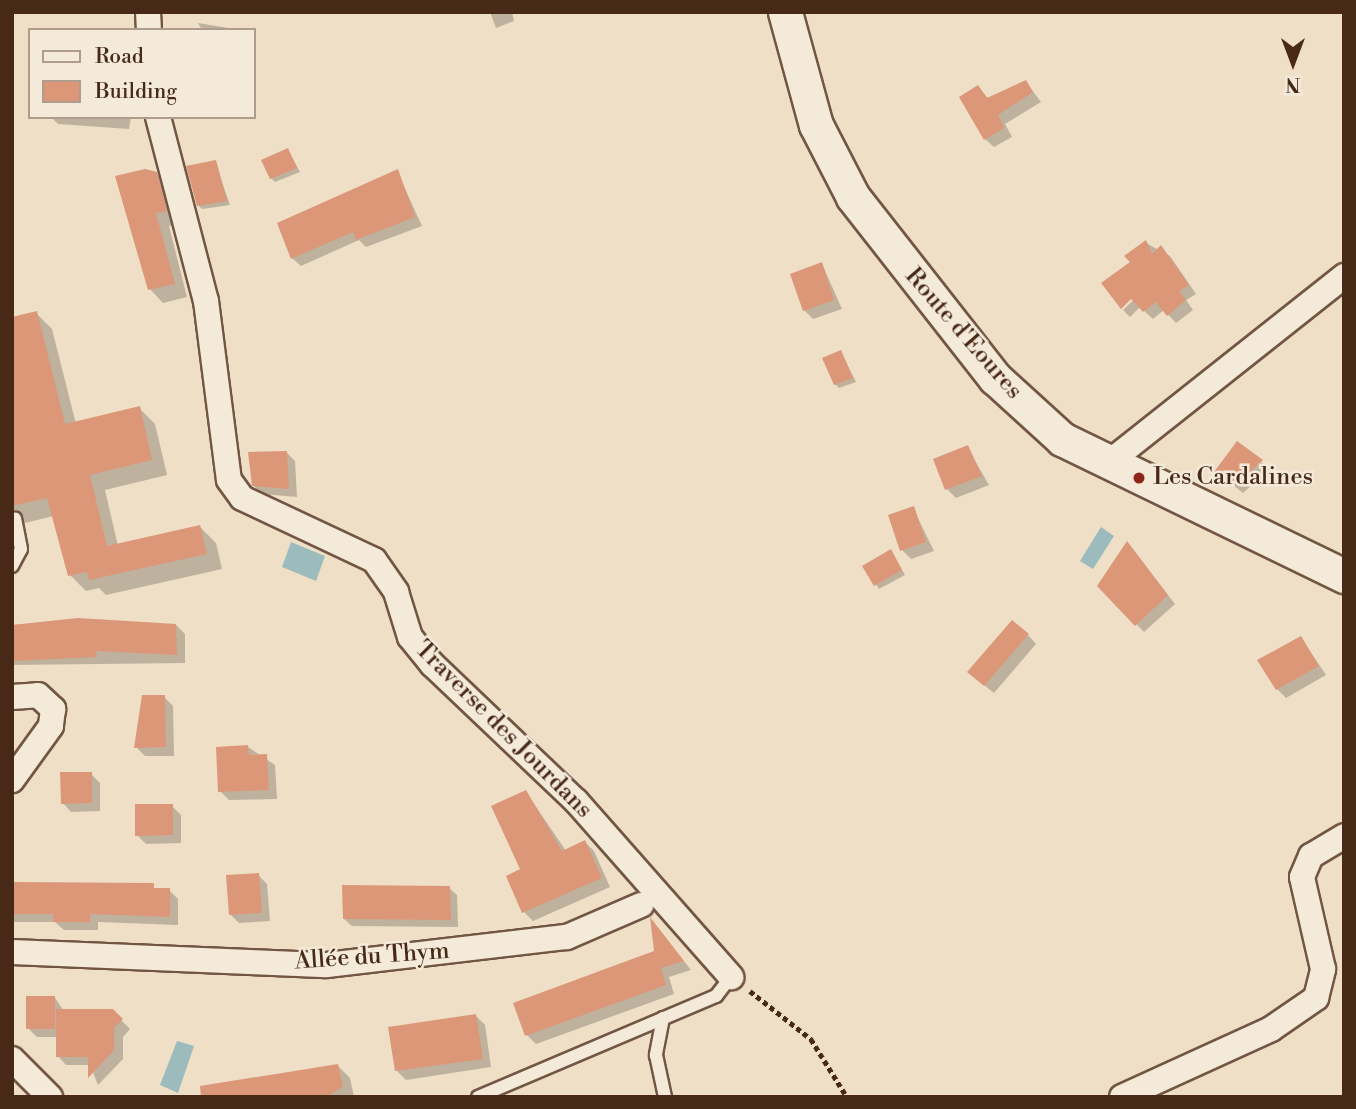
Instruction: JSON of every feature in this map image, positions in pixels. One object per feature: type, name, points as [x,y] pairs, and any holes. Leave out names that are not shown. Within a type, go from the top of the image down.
[{"type":"street","name":"Route d'Eoures","points":[[785,12],[816,125],[890,250],[995,378],[1062,439],[1107,464],[1295,547],[1344,576]]},
{"type":"street","name":"Traverse des Jourdans","points":[[159,119],[206,301],[229,480],[242,498],[374,560],[396,592],[410,637],[433,665],[576,801],[731,976]]},
{"type":"street","points":[[1107,464],[1344,276]]},
{"type":"street","points":[[12,697],[38,695],[53,709],[51,726],[12,780]]},
{"type":"street","points":[[1122,1097],[1272,1029],[1316,998],[1323,969],[1302,877],[1311,856],[1344,836]]},
{"type":"street","name":"Allée du Thym","points":[[12,952],[327,965],[567,937],[641,905]]},
{"type":"street","points":[[12,1059],[50,1097]]},
{"type":"lane","points":[[12,566],[21,549],[15,519]]},
{"type":"lane","points":[[478,1097],[716,996],[731,976]]},
{"type":"lane","points":[[663,1018],[656,1055],[665,1097]]},
{"type":"path","points":[[731,976],[811,1039],[847,1097]]},
{"type":"water","points":[[1101,527],[1114,536],[1093,569],[1080,561]]},
{"type":"water","points":[[291,542],[325,556],[316,581],[282,567]]},
{"type":"water","points":[[177,1041],[194,1046],[178,1093],[160,1085]]},
{"type":"building","points":[[1026,80],[1033,92],[998,115],[1004,128],[984,140],[959,97],[978,85],[987,98]]},
{"type":"building","points":[[288,148],[297,168],[270,179],[261,160]]},
{"type":"building","points":[[216,160],[227,201],[197,206],[186,166]]},
{"type":"building","points":[[145,169],[157,172],[167,211],[156,213],[175,284],[148,290],[115,176]]},
{"type":"building","points":[[398,169],[415,217],[356,240],[353,232],[291,259],[277,223]]},
{"type":"building","points":[[1146,240],[1152,254],[1161,245],[1189,285],[1179,291],[1186,300],[1167,316],[1156,302],[1143,312],[1131,299],[1121,309],[1101,283],[1130,262],[1124,256]]},
{"type":"building","points":[[822,262],[834,300],[803,311],[790,274]]},
{"type":"building","points":[[37,311],[65,424],[140,406],[152,460],[90,475],[107,546],[200,525],[207,554],[89,580],[87,572],[68,576],[47,498],[12,506],[12,317]]},
{"type":"building","points":[[841,350],[853,378],[834,385],[822,358]]},
{"type":"building","points":[[1237,441],[1263,460],[1234,486],[1214,472]]},
{"type":"building","points":[[968,445],[982,476],[945,490],[933,459]]},
{"type":"building","points":[[287,451],[289,489],[252,486],[248,452]]},
{"type":"building","points":[[914,506],[926,542],[900,551],[888,515]]},
{"type":"building","points":[[1127,541],[1168,595],[1135,626],[1097,586]]},
{"type":"building","points":[[891,549],[902,570],[874,586],[862,566]]},
{"type":"building","points":[[78,618],[176,624],[177,655],[96,651],[97,657],[12,661],[12,625]]},
{"type":"building","points":[[1012,620],[1029,634],[984,686],[967,672]]},
{"type":"building","points":[[1301,636],[1319,666],[1276,690],[1257,660]]},
{"type":"building","points":[[142,695],[165,695],[166,747],[134,748]]},
{"type":"building","points":[[248,745],[249,755],[267,754],[269,790],[218,792],[216,747]]},
{"type":"building","points":[[60,772],[92,772],[92,803],[61,804]]},
{"type":"building","points":[[526,790],[562,851],[585,840],[602,878],[522,913],[506,876],[520,869],[491,806]]},
{"type":"building","points":[[135,804],[173,804],[173,835],[135,836]]},
{"type":"building","points":[[259,873],[262,913],[229,915],[226,875]]},
{"type":"building","points":[[12,882],[154,883],[154,888],[170,888],[170,917],[90,914],[90,922],[53,922],[53,914],[12,914]]},
{"type":"building","points":[[342,885],[450,886],[451,920],[343,919]]},
{"type":"building","points":[[650,917],[684,961],[661,968],[666,985],[525,1036],[513,1003],[654,951]]},
{"type":"building","points":[[26,996],[55,996],[55,1029],[26,1029]]},
{"type":"building","points":[[56,1009],[113,1009],[123,1019],[114,1028],[114,1050],[88,1078],[88,1057],[56,1057]]},
{"type":"building","points":[[476,1014],[483,1059],[395,1071],[388,1027]]},
{"type":"building","points":[[338,1064],[343,1087],[325,1097],[201,1097],[200,1086]]},
{"type":"place","name":"Les Cardalines","points":[[1139,478]]}]
